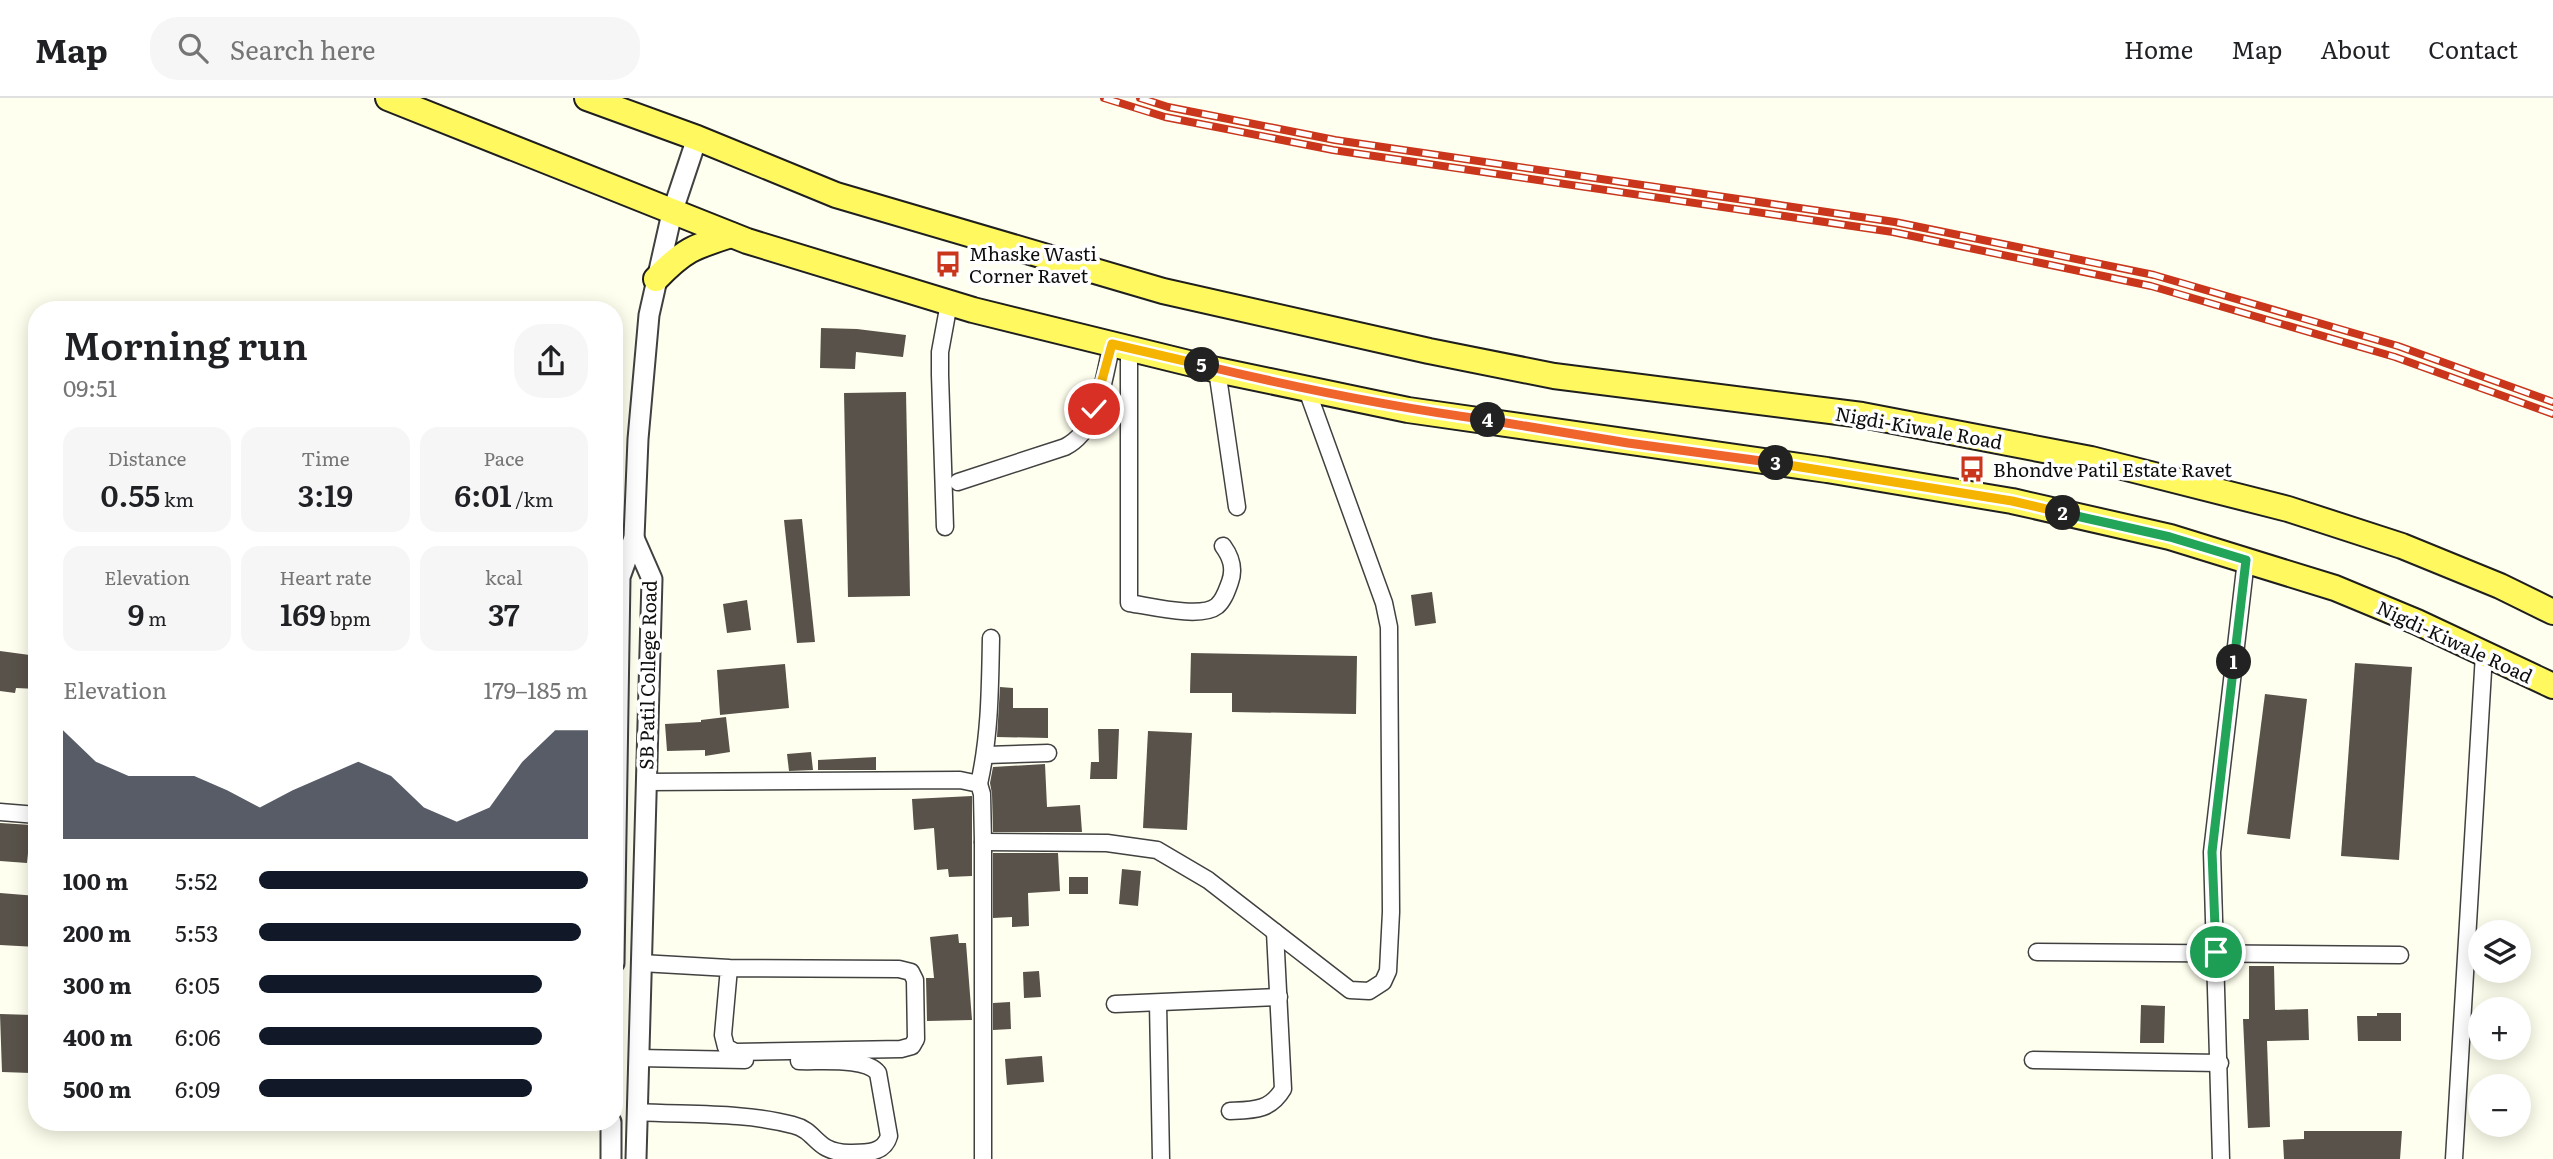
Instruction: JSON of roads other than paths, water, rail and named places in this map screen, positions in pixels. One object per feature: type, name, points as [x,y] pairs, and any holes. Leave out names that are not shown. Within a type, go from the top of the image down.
[{"type":"main road","name":"Nigdi-Kiwale Road","points":[[388,98],[731,235],[950,303],[1217,370],[1408,410],[1827,470],[2012,501],[2170,537],[2335,588],[2417,622],[2553,686]]},
{"type":"main road","name":"Nigdi-Kiwale Road","points":[[587,98],[697,138],[836,195],[1163,291],[1429,351],[1554,376],[1862,415],[2151,473],[2288,509],[2402,546],[2500,586],[2553,612]]},
{"type":"main road","points":[[656,278],[693,247],[731,235]]},
{"type":"street","points":[[634,538],[643,372],[649,315],[672,213],[697,138]]},
{"type":"street","points":[[945,527],[940,352],[950,303]]},
{"type":"street","points":[[958,482],[1076,442],[1090,423],[1121,346]]},
{"type":"street","points":[[1121,346],[1129,603],[1192,611],[1211,609],[1219,604],[1225,595],[1233,575],[1231,557],[1223,545]]},
{"type":"street","points":[[1217,370],[1237,507]]},
{"type":"street","points":[[983,842],[1107,843],[1157,850],[1208,880],[1350,990],[1369,991],[1382,982],[1388,971],[1391,912],[1390,627],[1384,603],[1307,390]]},
{"type":"street","name":"SB Patil College Road","points":[[634,538],[652,579],[636,1159]]},
{"type":"street","name":"SB Patil College Road","points":[[623,569],[634,538]]},
{"type":"street","points":[[2221,1159],[2212,852],[2246,560]]},
{"type":"street","points":[[983,1159],[983,842],[982,794],[979,784],[990,724],[991,638]]},
{"type":"street","points":[[2454,1159],[2484,654]]},
{"type":"street","points":[[986,755],[1048,752]]},
{"type":"street","points":[[646,782],[960,780],[979,784]]},
{"type":"street","points":[[0,812],[28,814]]},
{"type":"street","points":[[1230,1111],[1258,1110],[1277,1100],[1283,1089],[1275,932]]},
{"type":"street","points":[[2037,953],[2400,955]]},
{"type":"street","points":[[641,963],[729,968],[899,968],[911,972],[915,980],[916,1039],[912,1046],[901,1049],[735,1052],[726,1047],[723,1035],[729,968]]},
{"type":"street","points":[[1115,1004],[1279,997]]},
{"type":"street","points":[[1158,1003],[1161,1159]]},
{"type":"street","points":[[637,1112],[770,1119],[797,1126],[831,1151],[848,1153],[878,1151],[886,1144],[889,1136],[878,1073],[872,1066],[861,1063],[638,1058]]},
{"type":"street","points":[[2033,1060],[2220,1063]]},
{"type":"street","points":[[611,1131],[611,1159]]},
{"type":"railway","points":[[1104,98],[1165,117],[1333,150],[1893,232],[2151,286],[2395,357],[2553,414]]},
{"type":"railway","points":[[1140,98],[1168,107],[1335,140],[1895,222],[2154,275],[2398,346],[2553,402]]},
{"type":"place","name":"Mhaske Wasti Corner Ravet","points":[[948,264]]},
{"type":"place","name":"Bhondve Patil Estate Ravet","points":[[1972,469]]}]
